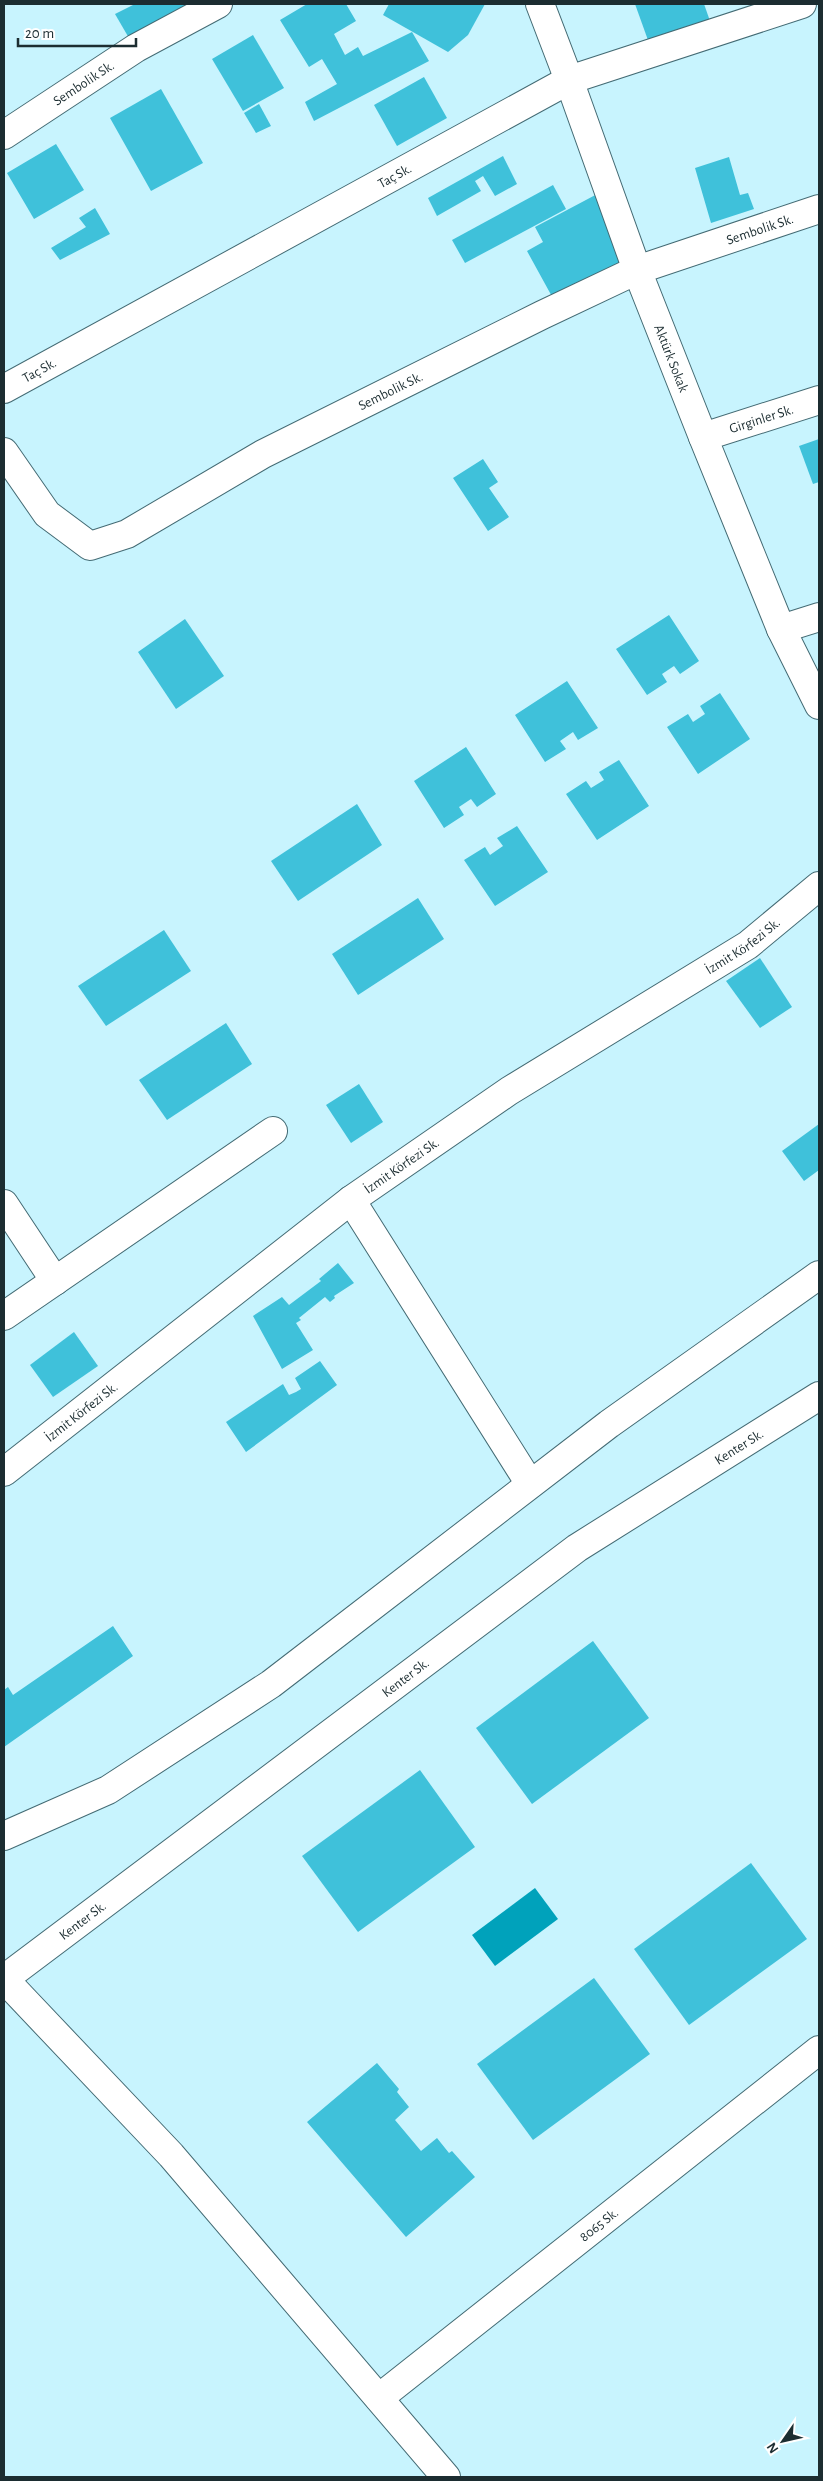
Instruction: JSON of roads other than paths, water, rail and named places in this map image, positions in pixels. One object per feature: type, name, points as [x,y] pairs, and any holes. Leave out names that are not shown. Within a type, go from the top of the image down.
[{"type":"street","name":"Sembolik Sk.","points":[[4,135],[136,48],[218,4]]},
{"type":"street","name":"Aktürk Sokak","points":[[540,4],[570,80],[637,270],[703,437],[781,630],[819,705]]},
{"type":"street","name":"Taç Sk.","points":[[4,389],[570,80],[802,4]]},
{"type":"street","name":"Sembolik Sk.","points":[[4,452],[46,514],[90,546],[127,534],[263,454],[542,315],[637,270],[819,209]]},
{"type":"street","name":"Girginler Sk.","points":[[703,437],[819,400]]},
{"type":"street","points":[[781,630],[819,617]]},
{"type":"street","name":"İzmit Körfezi Sk.","points":[[4,1472],[351,1200],[509,1091],[748,945],[819,886]]},
{"type":"street","points":[[4,1316],[273,1131]]},
{"type":"street","points":[[351,1200],[530,1484]]},
{"type":"street","points":[[4,1204],[54,1281]]},
{"type":"street","points":[[4,1836],[108,1790],[271,1684],[608,1424],[819,1275]]},
{"type":"street","name":"Kenter Sk.","points":[[4,1977],[578,1548],[819,1396]]},
{"type":"street","points":[[4,1977],[4,1986]]},
{"type":"street","points":[[4,1977],[171,2155],[446,2477]]},
{"type":"street","name":"8065 Sk.","points":[[378,2398],[819,2050]]},
{"type":"water","points":[[535,1888],[558,1919],[495,1966],[472,1935]]}]
